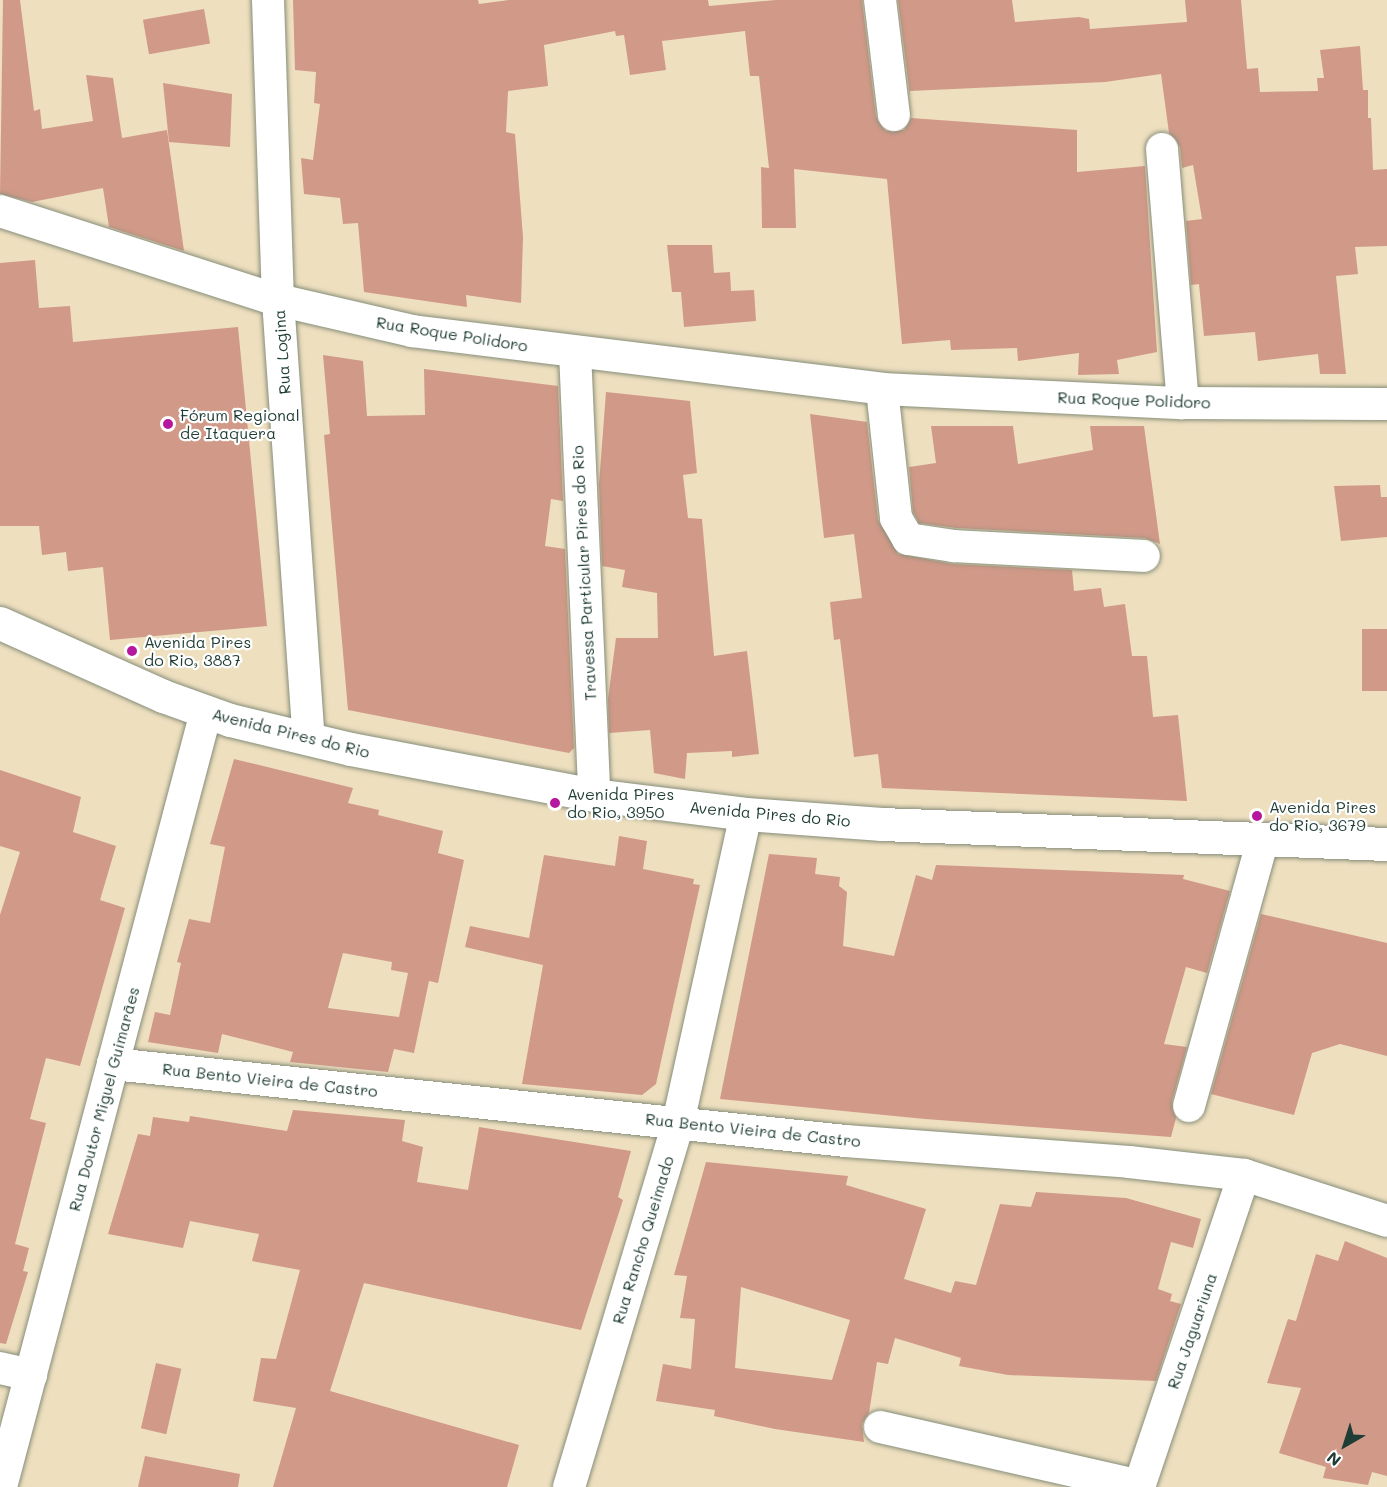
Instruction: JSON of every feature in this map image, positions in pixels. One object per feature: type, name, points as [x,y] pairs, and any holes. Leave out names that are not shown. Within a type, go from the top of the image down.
[{"type":"main road","name":"Avenida Pires do Rio","points":[[0,623],[206,712],[309,739],[594,795],[746,814],[1262,842],[1387,844]]},
{"type":"street","name":"Rua Logina","points":[[268,0],[278,300],[309,739]]},
{"type":"street","points":[[880,0],[894,115]]},
{"type":"street","points":[[1162,149],[1183,403]]},
{"type":"street","name":"Rua Roque Polidoro","points":[[0,211],[278,300],[412,331],[882,389],[1183,403],[1387,404]]},
{"type":"street","name":"Travessa Particular Pires do Rio","points":[[575,352],[594,795]]},
{"type":"street","points":[[882,389],[896,518],[908,539],[954,546],[1144,556]]},
{"type":"street","name":"Rua Doutor Miguel Guimarães","points":[[3,1470],[31,1376],[206,712]]},
{"type":"street","name":"Rua Rancho Queimado","points":[[569,1487],[678,1123],[746,814]]},
{"type":"street","points":[[1189,1106],[1262,842]]},
{"type":"street","name":"Rua Bento Vieira de Castro","points":[[113,1064],[678,1123],[1244,1175],[1387,1221]]},
{"type":"street","name":"Rua Jaguariuna","points":[[1139,1486],[1244,1175]]},
{"type":"street","points":[[0,1368],[31,1376]]},
{"type":"street","points":[[880,1427],[1139,1486]]},
{"type":"building","points":[[3,0],[20,0],[34,111],[40,109],[42,129],[93,121],[86,75],[113,78],[122,138],[167,130],[184,251],[109,227],[103,188],[32,202],[0,194]]},
{"type":"building","points":[[293,0],[478,0],[479,4],[509,0],[708,0],[709,6],[776,0],[862,0],[876,117],[886,131],[904,130],[911,118],[1077,130],[1077,172],[1145,166],[1157,352],[1117,360],[1119,374],[1078,375],[1079,353],[1018,361],[1017,348],[951,350],[950,340],[902,344],[887,179],[794,169],[796,228],[762,228],[761,167],[769,168],[759,76],[750,76],[745,31],[662,41],[666,70],[630,75],[624,35],[616,36],[615,31],[544,45],[548,86],[508,91],[506,132],[515,134],[523,237],[521,303],[466,295],[467,307],[364,292],[358,223],[343,224],[340,198],[304,194],[301,158],[313,160],[320,104],[314,103],[316,72],[295,70]]},
{"type":"building","points":[[898,0],[1012,0],[1015,22],[1079,17],[1089,19],[1090,29],[1187,22],[1185,0],[1241,0],[1247,69],[1258,68],[1260,92],[1318,91],[1317,78],[1324,78],[1320,50],[1360,46],[1363,90],[1368,90],[1368,118],[1371,118],[1373,170],[1387,169],[1387,246],[1355,247],[1358,274],[1336,276],[1346,374],[1320,374],[1318,354],[1258,361],[1255,332],[1204,336],[1199,284],[1191,285],[1186,221],[1202,219],[1193,165],[1182,168],[1180,147],[1169,133],[1161,74],[1105,82],[910,91],[910,96]]},
{"type":"building","points":[[204,9],[210,43],[149,54],[143,20]]},
{"type":"building","points":[[163,83],[232,94],[230,147],[169,142]]},
{"type":"building","points":[[667,245],[712,245],[714,273],[730,272],[731,291],[754,290],[756,321],[684,327],[681,292],[672,292]]},
{"type":"building","name":"Fórum Regional de Itaquera","points":[[35,260],[39,308],[70,306],[73,342],[238,327],[267,626],[110,640],[103,567],[68,571],[66,552],[42,555],[39,526],[0,526],[0,263]]},
{"type":"building","points":[[323,355],[363,361],[367,416],[425,415],[424,369],[558,386],[563,501],[551,499],[545,546],[565,549],[574,748],[569,753],[348,710],[324,435],[330,434]]},
{"type":"building","points":[[606,392],[690,401],[697,473],[683,475],[688,518],[702,519],[714,656],[747,651],[759,754],[732,757],[732,751],[687,753],[685,779],[654,773],[650,730],[609,733],[608,699],[616,638],[658,638],[657,593],[622,587],[625,570],[602,566],[599,484]]},
{"type":"building","points":[[810,414],[867,422],[878,520],[898,554],[953,564],[1072,570],[1074,591],[1101,588],[1104,607],[1125,604],[1132,656],[1147,656],[1153,717],[1178,715],[1187,801],[882,788],[878,754],[854,757],[840,639],[834,640],[830,602],[862,598],[854,534],[824,538]]},
{"type":"building","points":[[931,426],[1013,426],[1018,464],[1093,450],[1090,426],[1144,426],[1160,544],[1145,538],[956,528],[919,523],[913,512],[909,467],[936,463]]},
{"type":"building","points":[[1380,485],[1381,497],[1387,497],[1387,537],[1341,541],[1334,486]]},
{"type":"building","points":[[1362,629],[1387,629],[1387,691],[1362,691]]},
{"type":"building","points":[[234,759],[353,788],[348,803],[379,810],[378,815],[443,831],[438,853],[464,860],[438,983],[429,981],[414,1053],[394,1049],[388,1072],[290,1062],[293,1052],[222,1034],[218,1053],[148,1042],[155,1012],[170,1015],[181,963],[177,962],[189,919],[210,923],[225,847],[210,844]],"holes":[[[343,953],[392,962],[391,970],[408,973],[399,1017],[328,1008]]]},
{"type":"building","points":[[0,770],[81,797],[73,832],[116,846],[100,900],[125,908],[80,1066],[46,1058],[30,1119],[46,1123],[15,1244],[29,1248],[23,1271],[28,1272],[6,1344],[0,1343],[0,915],[20,852],[0,846]]},
{"type":"building","points":[[619,836],[647,841],[643,869],[694,879],[693,884],[700,885],[656,1084],[642,1095],[522,1084],[543,965],[465,947],[470,926],[529,938],[544,855],[615,866]]},
{"type":"building","points":[[769,854],[817,858],[815,874],[840,877],[839,886],[847,892],[843,946],[894,956],[916,875],[932,880],[936,865],[1184,875],[1183,879],[1230,891],[1207,973],[1186,967],[1164,1044],[1187,1047],[1172,1101],[1176,1118],[1171,1137],[925,1119],[720,1099]]},
{"type":"building","points":[[1261,914],[1387,943],[1387,1056],[1340,1044],[1312,1053],[1294,1115],[1211,1094]]},
{"type":"building","points":[[293,1110],[405,1120],[402,1141],[423,1147],[417,1182],[468,1190],[479,1127],[631,1151],[618,1197],[623,1200],[581,1330],[364,1283],[330,1391],[519,1445],[507,1487],[273,1487],[296,1408],[253,1401],[261,1358],[276,1359],[300,1270],[252,1261],[259,1234],[190,1221],[183,1248],[108,1234],[138,1134],[150,1136],[153,1117],[189,1122],[190,1116],[287,1131]]},
{"type":"building","points":[[706,1162],[848,1176],[846,1185],[926,1209],[904,1279],[951,1293],[955,1281],[976,1285],[1000,1204],[1031,1207],[1036,1192],[1126,1198],[1201,1219],[1193,1248],[1171,1242],[1158,1289],[1172,1294],[1170,1301],[1181,1304],[1156,1381],[1008,1375],[959,1366],[961,1358],[895,1338],[888,1364],[877,1362],[869,1413],[862,1424],[864,1442],[775,1429],[714,1416],[715,1410],[656,1401],[663,1364],[691,1369],[695,1319],[680,1318],[687,1276],[674,1275]],"holes":[[[741,1287],[850,1320],[832,1380],[735,1368]]]},
{"type":"building","points":[[1345,1241],[1387,1258],[1387,1476],[1372,1472],[1368,1485],[1323,1478],[1326,1467],[1279,1453],[1301,1388],[1267,1383],[1288,1319],[1296,1321],[1316,1254],[1338,1261]]},
{"type":"building","points":[[156,1363],[181,1369],[166,1434],[141,1428]]},
{"type":"building","points":[[145,1456],[240,1474],[238,1487],[138,1487]]},
{"type":"place","name":"Fórum Regional de Itaquera","points":[[168,424]]},
{"type":"place","name":"Avenida Pires do Rio, 3887","points":[[132,651]]},
{"type":"place","name":"Avenida Pires do Rio, 3950","points":[[555,803]]},
{"type":"place","name":"Avenida Pires do Rio, 3679","points":[[1257,816]]}]
